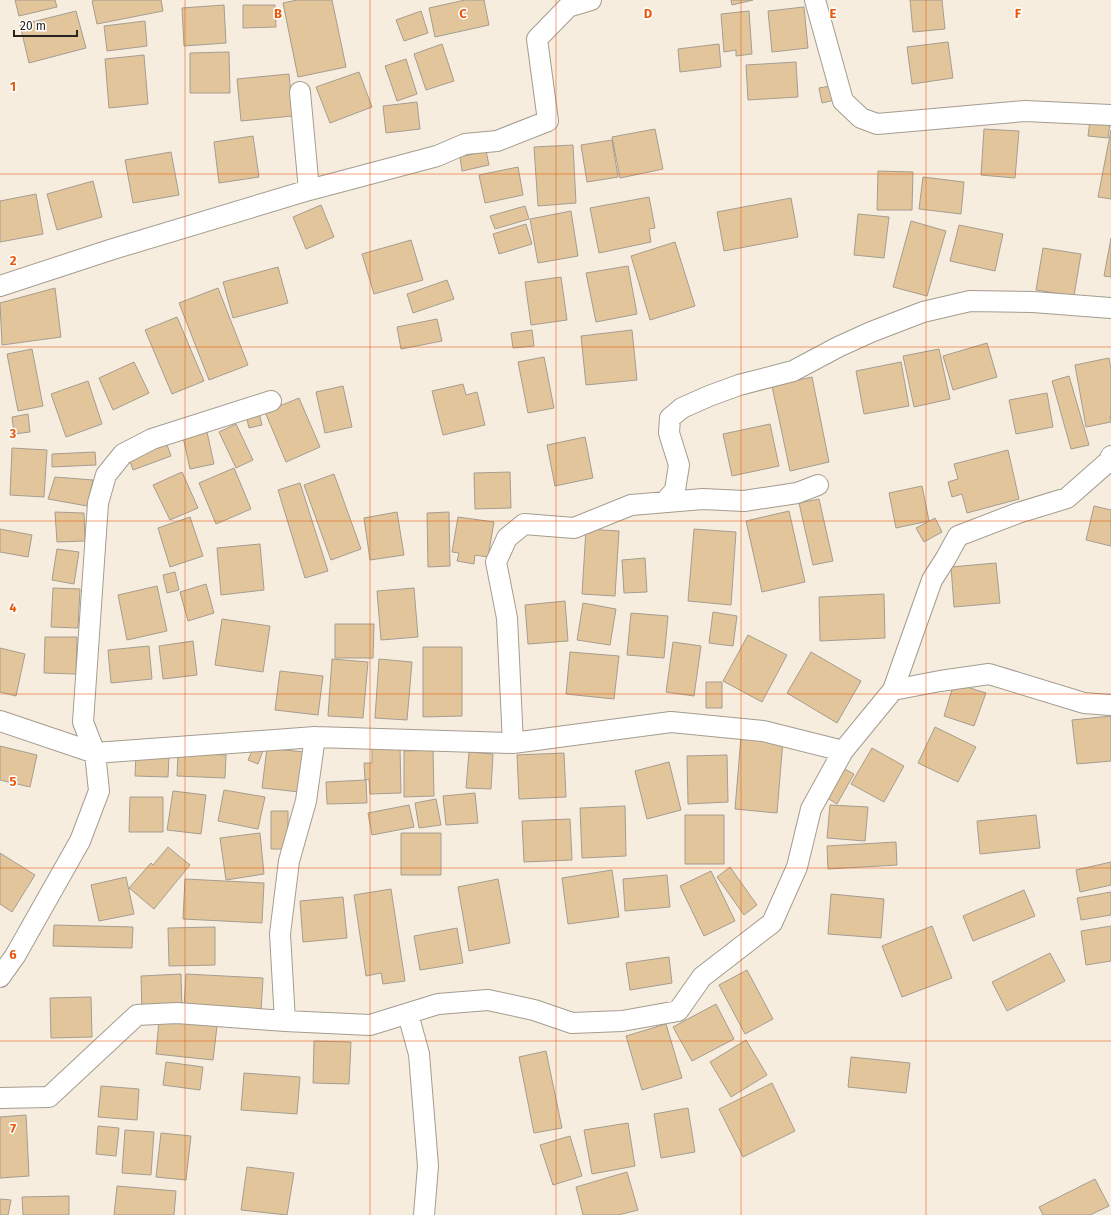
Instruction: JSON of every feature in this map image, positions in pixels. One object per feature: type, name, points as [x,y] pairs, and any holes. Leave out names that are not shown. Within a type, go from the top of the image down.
[{"type":"street","points":[[0,286],[113,249],[309,190],[431,158],[465,144],[497,141],[548,121],[537,39],[568,7],[591,0]]},
{"type":"street","points":[[815,0],[843,101],[861,118],[877,124],[1025,111],[1111,115]]},
{"type":"street","points":[[300,92],[309,190]]},
{"type":"street","points":[[665,502],[675,490],[679,465],[669,433],[670,418],[682,408],[709,396],[739,385],[793,371],[838,347],[871,332],[923,312],[970,301],[1032,302],[1111,308]]},
{"type":"street","points":[[0,976],[15,956],[80,841],[98,791],[95,753],[83,722],[98,503],[106,475],[123,454],[152,439],[271,401]]},
{"type":"street","points":[[0,1098],[49,1096],[137,1015],[177,1013],[286,1021],[370,1025],[438,1004],[488,1000],[534,1010],[572,1023],[622,1021],[678,1012],[702,977],[772,922],[797,867],[811,809],[843,750],[893,690],[932,580],[958,536],[1018,513],[1067,498],[1109,461],[1111,456]]},
{"type":"street","points":[[513,743],[507,618],[496,562],[507,538],[524,524],[574,528],[631,505],[703,499],[744,501],[798,493],[818,485]]},
{"type":"street","points":[[893,690],[989,674],[1084,703],[1111,705]]},
{"type":"street","points":[[0,721],[95,753],[315,737],[513,743],[671,722],[763,731],[843,750]]},
{"type":"street","points":[[286,1021],[280,934],[288,861],[306,801],[315,737]]},
{"type":"street","points":[[408,1014],[418,1054],[428,1166],[424,1215]]},
{"type":"building","points":[[15,0],[55,0],[57,7],[19,16]]},
{"type":"building","points":[[161,0],[163,11],[97,24],[92,1]]},
{"type":"building","points":[[297,0],[332,0],[346,67],[298,77],[283,3]]},
{"type":"building","points":[[465,0],[484,0],[489,25],[435,37],[429,8]]},
{"type":"building","points":[[731,0],[753,0],[732,5]]},
{"type":"building","points":[[910,0],[942,0],[945,29],[913,32]]},
{"type":"building","points":[[224,5],[226,43],[184,46],[182,8]]},
{"type":"building","points":[[243,5],[275,5],[276,27],[243,28]]},
{"type":"building","points":[[804,7],[808,48],[772,52],[768,11]]},
{"type":"building","points":[[76,11],[86,48],[29,63],[20,25]]},
{"type":"building","points":[[421,11],[428,33],[404,41],[396,20]]},
{"type":"building","points":[[749,11],[752,54],[736,56],[736,50],[724,52],[721,14]]},
{"type":"building","points":[[145,21],[147,46],[107,51],[104,26]]},
{"type":"building","points":[[948,42],[953,78],[912,84],[907,47]]},
{"type":"building","points":[[442,44],[454,81],[426,90],[414,54]]},
{"type":"building","points":[[719,44],[721,67],[680,72],[678,49]]},
{"type":"building","points":[[229,52],[230,93],[190,93],[190,53]]},
{"type":"building","points":[[144,55],[148,104],[109,108],[105,59]]},
{"type":"building","points":[[406,59],[417,94],[397,101],[385,66]]},
{"type":"building","points":[[796,62],[798,97],[748,100],[746,65]]},
{"type":"building","points":[[359,72],[372,107],[330,123],[316,87]]},
{"type":"building","points":[[289,74],[293,116],[241,121],[237,79]]},
{"type":"building","points":[[836,85],[839,99],[822,103],[819,88]]},
{"type":"building","points":[[417,102],[420,129],[386,133],[383,106]]},
{"type":"building","points":[[1090,120],[1110,123],[1108,138],[1088,136]]},
{"type":"building","points":[[655,129],[663,169],[620,178],[612,137]]},
{"type":"building","points":[[984,129],[1019,131],[1015,178],[981,175]]},
{"type":"building","points":[[1111,130],[1111,199],[1098,197]]},
{"type":"building","points":[[253,136],[259,177],[219,183],[214,142]]},
{"type":"building","points":[[612,140],[618,177],[587,182],[581,145]]},
{"type":"building","points":[[573,145],[576,203],[538,206],[534,147]]},
{"type":"building","points":[[486,151],[489,165],[462,171],[460,157]]},
{"type":"building","points":[[171,152],[179,195],[133,203],[125,160]]},
{"type":"building","points":[[518,167],[523,195],[485,203],[479,175]]},
{"type":"building","points":[[878,171],[913,172],[912,210],[877,210]]},
{"type":"building","points":[[923,177],[964,182],[961,214],[919,209]]},
{"type":"building","points":[[93,181],[102,217],[57,230],[47,194]]},
{"type":"building","points":[[36,194],[43,234],[0,242],[0,201]]},
{"type":"building","points":[[649,197],[655,228],[649,229],[651,242],[599,253],[590,208]]},
{"type":"building","points":[[791,198],[798,237],[724,251],[717,212]]},
{"type":"building","points":[[321,205],[334,237],[306,249],[293,217]]},
{"type":"building","points":[[525,206],[529,219],[495,229],[490,216]]},
{"type":"building","points":[[571,211],[578,256],[538,263],[530,219]]},
{"type":"building","points":[[858,214],[889,217],[884,258],[854,255]]},
{"type":"building","points":[[911,221],[946,231],[927,296],[893,287]]},
{"type":"building","points":[[526,224],[532,244],[499,254],[493,234]]},
{"type":"building","points":[[959,225],[1003,234],[995,271],[950,261]]},
{"type":"building","points":[[1111,238],[1111,277],[1104,276]]},
{"type":"building","points":[[411,240],[423,280],[374,294],[362,254]]},
{"type":"building","points":[[675,242],[695,306],[650,320],[631,256]]},
{"type":"building","points":[[1043,248],[1081,254],[1074,296],[1036,290]]},
{"type":"building","points":[[628,266],[637,314],[596,322],[586,273]]},
{"type":"building","points":[[278,267],[288,303],[233,318],[223,282]]},
{"type":"building","points":[[561,277],[567,320],[531,325],[525,282]]},
{"type":"building","points":[[447,280],[454,299],[413,313],[407,294]]},
{"type":"building","points":[[55,288],[61,337],[2,345],[0,303]]},
{"type":"building","points":[[218,288],[248,365],[209,380],[179,303]]},
{"type":"building","points":[[177,317],[204,381],[172,394],[145,330]]},
{"type":"building","points":[[437,319],[442,341],[401,349],[397,327]]},
{"type":"building","points":[[532,330],[534,346],[513,348],[511,333]]},
{"type":"building","points":[[632,330],[637,380],[586,385],[581,336]]},
{"type":"building","points":[[987,343],[997,377],[953,390],[943,356]]},
{"type":"building","points":[[32,349],[43,406],[18,411],[7,354]]},
{"type":"building","points":[[939,349],[950,399],[914,407],[903,356]]},
{"type":"building","points":[[544,357],[554,408],[528,413],[518,362]]},
{"type":"building","points":[[1109,358],[1111,369],[1111,422],[1086,427],[1075,365]]},
{"type":"building","points":[[134,362],[149,393],[113,410],[99,378]]},
{"type":"building","points":[[901,362],[909,406],[864,414],[856,371]]},
{"type":"building","points":[[1069,376],[1089,445],[1071,449],[1052,381]]},
{"type":"building","points":[[812,377],[829,462],[790,471],[772,386]]},
{"type":"building","points":[[88,381],[102,424],[66,437],[51,394]]},
{"type":"building","points":[[463,384],[466,395],[477,392],[485,425],[443,435],[432,391]]},
{"type":"building","points":[[343,386],[352,427],[325,433],[316,392]]},
{"type":"building","points":[[1047,393],[1053,427],[1016,434],[1009,400]]},
{"type":"building","points":[[299,398],[320,447],[286,462],[265,412]]},
{"type":"building","points":[[258,408],[262,425],[249,428],[245,411]]},
{"type":"building","points":[[28,414],[30,432],[14,434],[12,417]]},
{"type":"building","points":[[236,424],[253,460],[236,468],[219,432]]},
{"type":"building","points":[[770,424],[779,466],[732,476],[723,434]]},
{"type":"building","points":[[207,432],[214,464],[190,469],[183,437]]},
{"type":"building","points":[[585,437],[593,478],[555,486],[547,445]]},
{"type":"building","points":[[166,442],[171,456],[133,470],[128,456]]},
{"type":"building","points":[[12,448],[47,450],[44,497],[10,495]]},
{"type":"building","points":[[1008,450],[1019,499],[967,513],[962,494],[952,497],[948,482],[958,479],[954,464]]},
{"type":"building","points":[[95,452],[96,465],[52,467],[52,454]]},
{"type":"building","points":[[234,468],[251,509],[216,524],[199,483]]},
{"type":"building","points":[[182,472],[198,508],[170,520],[153,485]]},
{"type":"building","points":[[510,472],[511,508],[475,509],[474,473]]},
{"type":"building","points":[[334,474],[361,549],[331,560],[304,485]]},
{"type":"building","points":[[55,477],[93,480],[87,506],[48,499]]},
{"type":"building","points":[[300,483],[328,571],[305,578],[278,490]]},
{"type":"building","points":[[922,486],[929,521],[896,528],[889,493]]},
{"type":"building","points":[[819,499],[833,561],[813,565],[799,503]]},
{"type":"building","points":[[1094,506],[1111,510],[1111,546],[1086,540]]},
{"type":"building","points":[[789,511],[805,582],[762,592],[746,521]]},
{"type":"building","points":[[55,512],[84,513],[85,541],[57,542]]},
{"type":"building","points":[[397,512],[404,555],[370,560],[364,518]]},
{"type":"building","points":[[449,512],[450,566],[428,567],[427,513]]},
{"type":"building","points":[[190,517],[203,556],[170,567],[158,528]]},
{"type":"building","points":[[458,517],[494,522],[488,557],[475,555],[474,564],[457,561],[459,553],[452,552]]},
{"type":"building","points":[[935,518],[942,532],[924,542],[916,528]]},
{"type":"building","points":[[0,529],[32,535],[28,557],[0,552]]},
{"type":"building","points":[[586,529],[619,531],[615,596],[582,594]]},
{"type":"building","points":[[694,529],[736,532],[731,605],[688,601]]},
{"type":"building","points":[[260,544],[264,590],[221,595],[217,548]]},
{"type":"building","points":[[57,549],[79,552],[74,584],[52,580]]},
{"type":"building","points":[[645,558],[647,592],[624,593],[622,560]]},
{"type":"building","points":[[996,563],[1000,603],[954,607],[951,567]]},
{"type":"building","points":[[175,572],[179,590],[167,593],[163,575]]},
{"type":"building","points":[[206,584],[214,613],[188,621],[180,592]]},
{"type":"building","points":[[157,586],[167,631],[127,640],[118,595]]},
{"type":"building","points":[[53,588],[80,589],[78,628],[51,627]]},
{"type":"building","points":[[414,588],[418,637],[381,640],[377,591]]},
{"type":"building","points":[[884,594],[885,638],[820,641],[819,597]]},
{"type":"building","points":[[565,601],[568,641],[528,644],[525,605]]},
{"type":"building","points":[[583,603],[616,609],[610,645],[577,640]]},
{"type":"building","points":[[713,612],[737,616],[733,646],[709,643]]},
{"type":"building","points":[[631,613],[668,616],[664,658],[627,655]]},
{"type":"building","points":[[222,619],[270,626],[263,672],[215,665]]},
{"type":"building","points":[[335,624],[374,624],[373,658],[335,658]]},
{"type":"building","points":[[748,635],[787,655],[762,702],[723,681]]},
{"type":"building","points":[[45,637],[77,637],[76,674],[44,673]]},
{"type":"building","points":[[193,641],[197,675],[163,679],[159,646]]},
{"type":"building","points":[[673,642],[701,646],[694,696],[666,692]]},
{"type":"building","points":[[149,646],[152,679],[111,683],[108,650]]},
{"type":"building","points":[[423,647],[462,647],[462,716],[423,717]]},
{"type":"building","points":[[0,648],[25,654],[16,696],[0,692]]},
{"type":"building","points":[[570,652],[619,656],[614,699],[566,694]]},
{"type":"building","points":[[811,652],[861,681],[837,723],[787,693]]},
{"type":"building","points":[[332,659],[368,662],[363,718],[328,716]]},
{"type":"building","points":[[379,659],[412,662],[407,720],[375,718]]},
{"type":"building","points":[[280,671],[323,676],[318,715],[275,710]]},
{"type":"building","points":[[706,682],[722,682],[722,708],[706,708]]},
{"type":"building","points":[[954,683],[986,693],[974,726],[944,716]]},
{"type":"building","points":[[1111,716],[1111,761],[1077,764],[1072,720]]},
{"type":"building","points":[[935,727],[976,747],[958,782],[918,763]]},
{"type":"building","points":[[741,737],[783,740],[777,813],[735,809]]},
{"type":"building","points":[[255,744],[264,748],[258,764],[248,760]]},
{"type":"building","points":[[0,746],[37,755],[30,787],[0,780]]},
{"type":"building","points":[[400,747],[401,793],[370,794],[369,779],[365,780],[364,763],[372,763],[372,748]]},
{"type":"building","points":[[267,748],[304,752],[300,792],[262,788]]},
{"type":"building","points":[[872,748],[904,766],[884,802],[851,784]]},
{"type":"building","points":[[433,750],[434,796],[404,797],[404,751]]},
{"type":"building","points":[[469,752],[493,754],[491,789],[466,788]]},
{"type":"building","points":[[178,753],[226,755],[225,778],[177,776]]},
{"type":"building","points":[[564,753],[566,797],[519,799],[517,755]]},
{"type":"building","points":[[136,755],[169,756],[168,777],[135,776]]},
{"type":"building","points":[[727,755],[728,802],[688,804],[687,756]]},
{"type":"building","points":[[669,762],[681,810],[647,819],[635,771]]},
{"type":"building","points":[[841,767],[854,774],[837,804],[824,796]]},
{"type":"building","points":[[366,780],[367,803],[327,804],[326,782]]},
{"type":"building","points":[[224,790],[265,797],[258,829],[218,821]]},
{"type":"building","points":[[173,791],[206,795],[201,834],[167,830]]},
{"type":"building","points":[[475,793],[478,823],[446,825],[443,796]]},
{"type":"building","points":[[130,797],[163,797],[163,832],[129,832]]},
{"type":"building","points":[[436,799],[441,825],[419,828],[415,803]]},
{"type":"building","points":[[409,805],[414,827],[372,835],[368,813]]},
{"type":"building","points":[[830,805],[868,807],[865,841],[827,838]]},
{"type":"building","points":[[625,806],[626,856],[582,858],[580,808]]},
{"type":"building","points":[[271,811],[288,811],[288,849],[271,849]]},
{"type":"building","points":[[685,815],[724,815],[724,864],[685,864]]},
{"type":"building","points":[[1036,815],[1040,848],[980,854],[977,821]]},
{"type":"building","points":[[570,819],[572,860],[524,862],[522,821]]},
{"type":"building","points":[[260,833],[264,874],[226,880],[220,838]]},
{"type":"building","points":[[401,833],[441,833],[441,875],[401,875]]},
{"type":"building","points":[[896,842],[897,865],[828,869],[827,846]]},
{"type":"building","points":[[168,847],[190,865],[154,909],[129,888],[151,863],[153,865]]},
{"type":"building","points":[[0,853],[35,875],[12,912],[0,904]]},
{"type":"building","points":[[1111,862],[1111,885],[1080,892],[1076,870]]},
{"type":"building","points":[[730,867],[757,905],[744,915],[717,877]]},
{"type":"building","points":[[612,870],[619,917],[568,924],[562,878]]},
{"type":"building","points":[[711,871],[735,921],[704,936],[680,886]]},
{"type":"building","points":[[667,875],[670,907],[625,911],[623,879]]},
{"type":"building","points":[[126,877],[134,914],[99,921],[91,885]]},
{"type":"building","points":[[185,879],[264,883],[262,923],[183,919]]},
{"type":"building","points":[[498,879],[510,943],[469,951],[458,887]]},
{"type":"building","points":[[391,889],[405,981],[383,984],[381,973],[366,976],[354,895]]},
{"type":"building","points":[[1024,890],[1035,916],[973,941],[963,916]]},
{"type":"building","points":[[1111,892],[1111,915],[1081,920],[1077,898]]},
{"type":"building","points":[[831,894],[884,899],[881,938],[828,934]]},
{"type":"building","points":[[343,897],[347,938],[303,942],[300,901]]},
{"type":"building","points":[[54,925],[133,927],[132,948],[53,946]]},
{"type":"building","points":[[932,926],[952,978],[902,997],[882,946]]},
{"type":"building","points":[[1111,926],[1111,961],[1086,965],[1081,931]]},
{"type":"building","points":[[215,927],[215,965],[169,966],[168,928]]},
{"type":"building","points":[[457,928],[463,963],[420,970],[414,936]]},
{"type":"building","points":[[1050,953],[1065,981],[1007,1011],[992,982]]},
{"type":"building","points":[[669,957],[672,983],[630,990],[626,963]]},
{"type":"building","points":[[747,970],[773,1019],[745,1034],[719,985]]},
{"type":"building","points":[[181,974],[182,1009],[142,1011],[141,976]]},
{"type":"building","points":[[186,974],[263,978],[261,1011],[184,1007]]},
{"type":"building","points":[[91,997],[92,1037],[51,1038],[50,998]]},
{"type":"building","points":[[716,1004],[734,1039],[692,1061],[673,1027]]},
{"type":"building","points":[[159,1020],[217,1026],[213,1060],[156,1054]]},
{"type":"building","points":[[666,1024],[682,1078],[642,1090],[626,1036]]},
{"type":"building","points":[[746,1040],[767,1075],[731,1097],[710,1062]]},
{"type":"building","points":[[314,1041],[351,1042],[349,1084],[313,1083]]},
{"type":"building","points":[[546,1051],[562,1128],[534,1133],[519,1057]]},
{"type":"building","points":[[851,1057],[910,1063],[906,1093],[848,1087]]},
{"type":"building","points":[[166,1062],[203,1067],[200,1090],[163,1085]]},
{"type":"building","points":[[244,1073],[300,1077],[297,1114],[241,1110]]},
{"type":"building","points":[[772,1083],[795,1131],[743,1157],[719,1109]]},
{"type":"building","points":[[101,1086],[139,1089],[137,1120],[98,1117]]},
{"type":"building","points":[[688,1108],[695,1152],[661,1158],[654,1114]]},
{"type":"building","points":[[26,1115],[29,1176],[0,1178],[0,1117]]},
{"type":"building","points":[[628,1123],[635,1166],[592,1174],[584,1130]]},
{"type":"building","points":[[98,1126],[119,1128],[116,1156],[96,1154]]},
{"type":"building","points":[[125,1130],[154,1132],[151,1175],[122,1173]]},
{"type":"building","points":[[161,1133],[191,1136],[186,1180],[156,1177]]},
{"type":"building","points":[[570,1136],[582,1176],[553,1185],[540,1145]]},
{"type":"building","points":[[247,1167],[294,1173],[287,1215],[241,1210]]},
{"type":"building","points":[[627,1172],[638,1210],[618,1215],[583,1215],[576,1187]]},
{"type":"building","points":[[1095,1179],[1109,1206],[1090,1215],[1043,1215],[1039,1207]]},
{"type":"building","points":[[117,1186],[176,1191],[174,1215],[114,1215]]},
{"type":"building","points":[[69,1196],[69,1215],[23,1215],[22,1197]]},
{"type":"building","points":[[0,1199],[11,1200],[8,1215],[0,1215]]}]
